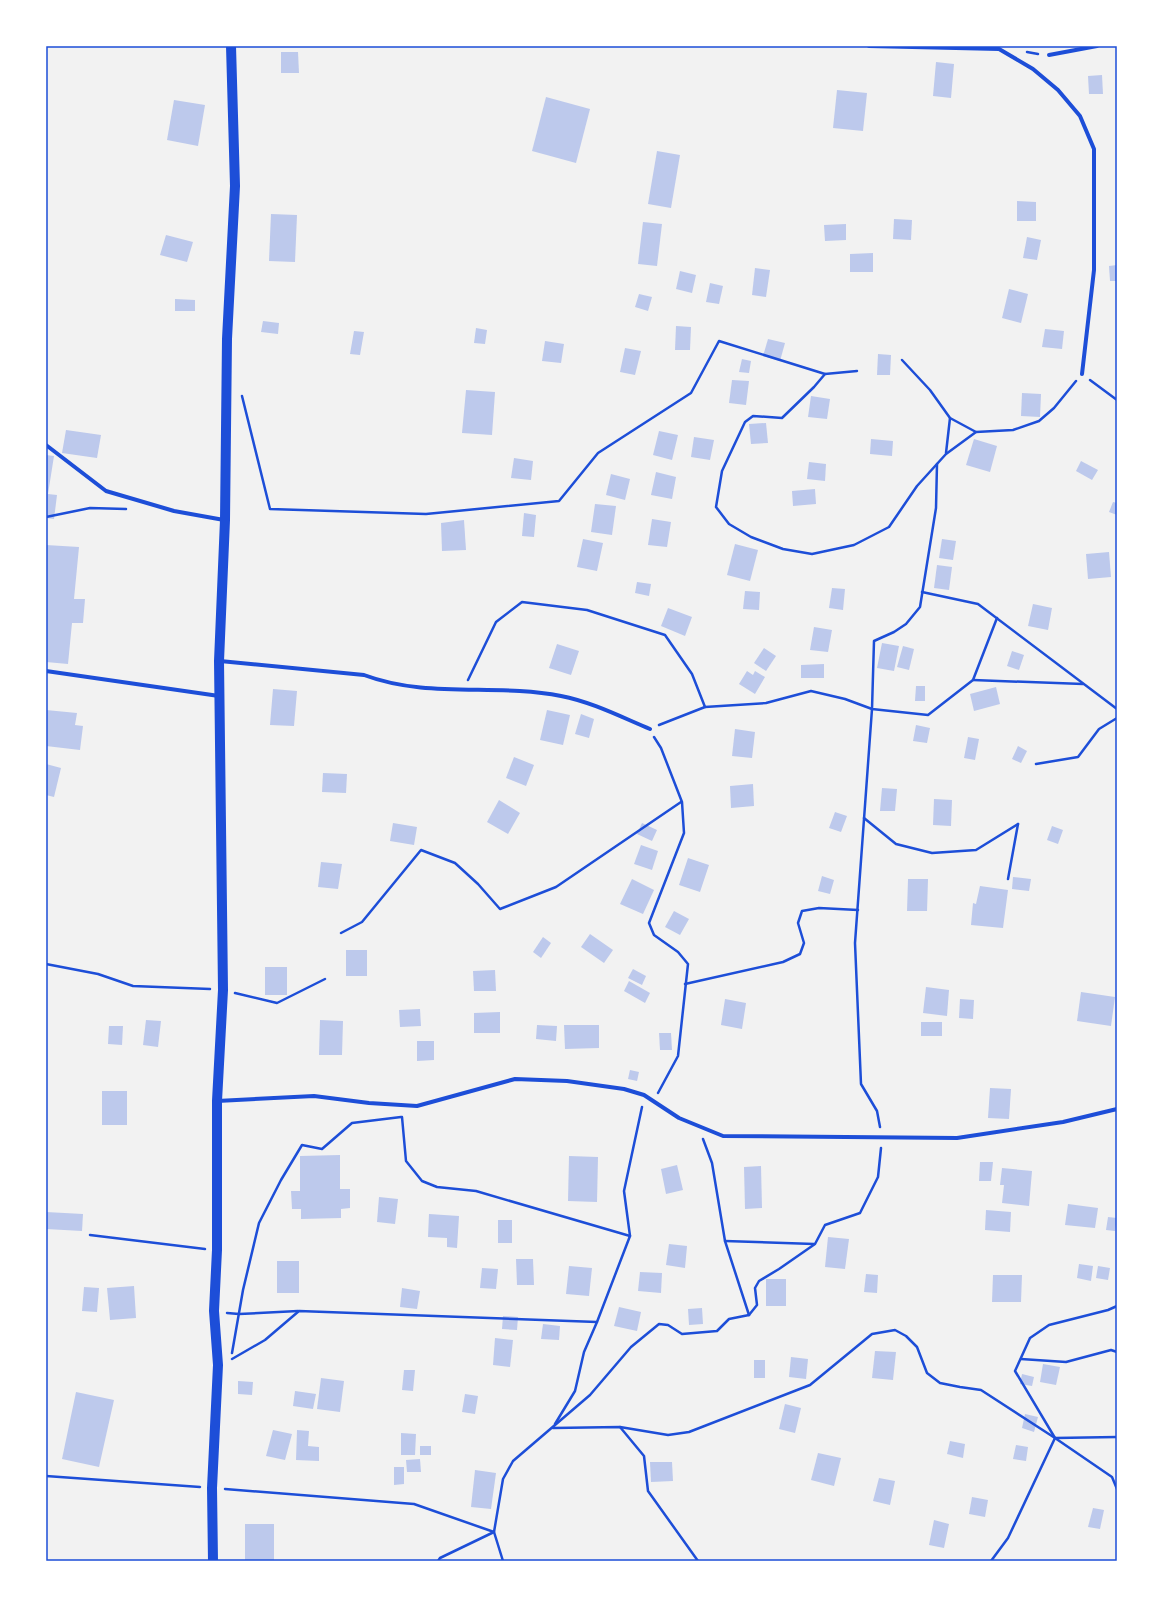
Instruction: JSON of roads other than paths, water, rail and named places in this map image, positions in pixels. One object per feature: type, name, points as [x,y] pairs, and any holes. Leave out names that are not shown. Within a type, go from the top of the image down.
[{"type":"main road","points":[[213,1561],[212,1488],[218,1365],[214,1311],[217,1250],[217,1101],[223,990],[219,661],[225,520],[227,339],[235,186],[231,46]]},
{"type":"street","points":[[869,46],[999,48],[1033,69],[1058,90],[1080,116],[1094,150],[1094,270],[1082,374]]},
{"type":"street","points":[[1049,55],[1097,46]]},
{"type":"street","points":[[46,445],[106,491],[174,511],[225,520]]},
{"type":"street","points":[[219,661],[364,675],[383,682],[416,688],[462,691],[526,692],[562,696],[598,707],[650,729]]},
{"type":"street","points":[[46,670],[220,696]]},
{"type":"street","points":[[217,1101],[314,1096],[369,1104],[417,1106],[515,1079],[567,1081],[624,1089],[644,1095],[654,1100],[679,1118],[723,1136],[957,1138],[1063,1122],[1117,1109]]}]
